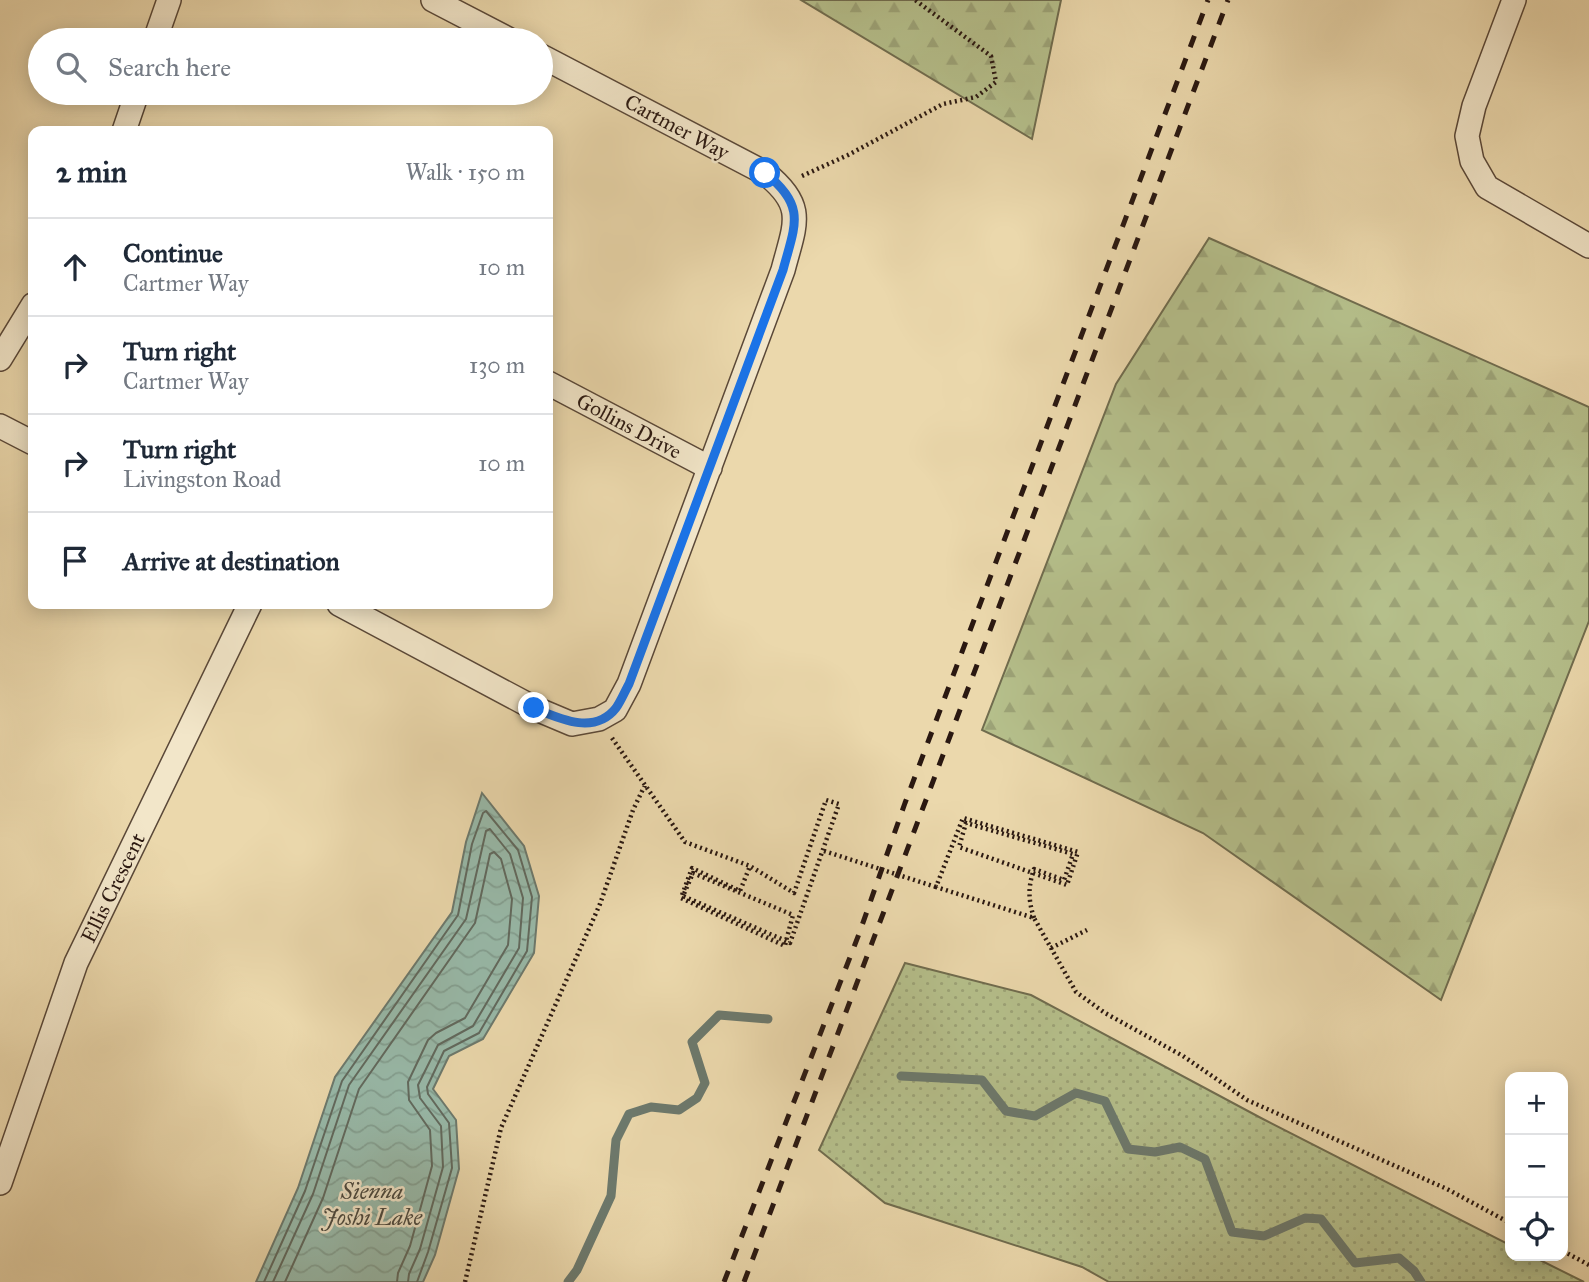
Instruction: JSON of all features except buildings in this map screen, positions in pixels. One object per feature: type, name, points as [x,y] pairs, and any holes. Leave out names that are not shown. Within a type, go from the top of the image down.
[{"type":"street","points":[[159,28],[169,0]]},
{"type":"street","points":[[433,0],[487,28]]},
{"type":"street","points":[[1514,0],[1474,106],[1467,136],[1472,161],[1487,187],[1589,246]]},
{"type":"street","name":"Cartmer Way","points":[[553,62],[765,173],[781,185]]},
{"type":"street","points":[[126,126],[133,105]]},
{"type":"street","points":[[348,609],[534,708],[572,724],[599,719],[615,710],[629,684],[783,270],[795,221],[793,203],[781,185]]},
{"type":"street","points":[[0,359],[28,313]]},
{"type":"street","name":"Gollins Drive","points":[[553,386],[710,468]]},
{"type":"street","points":[[0,426],[28,440]]},
{"type":"street","name":"Ellis Crescent","points":[[0,1183],[76,963],[248,609]]},
{"type":"path","points":[[781,185],[848,155],[943,104],[976,97],[996,82],[991,56],[915,0]]},
{"type":"path","points":[[599,719],[685,842],[750,866],[794,893],[826,800],[839,804],[790,943],[786,941],[683,896],[693,873],[793,915],[786,941],[785,946],[681,898],[692,868],[740,891],[750,866]]},
{"type":"path","points":[[465,1282],[501,1128],[600,904],[633,810],[645,785]]},
{"type":"path","points":[[936,887],[962,818],[1078,852],[1067,885],[1032,873],[959,847],[966,823],[1073,854],[1064,880],[1034,869],[1032,873],[1029,884],[1028,901],[1034,918],[1076,992],[1105,1013],[1183,1056],[1247,1100],[1447,1189],[1505,1220]]},
{"type":"path","points":[[824,851],[1034,918]]},
{"type":"path","points":[[1051,948],[1087,930]]},
{"type":"path","points":[[1568,1254],[1589,1265]]},
{"type":"green space","points":[[801,0],[1061,0],[1032,139]]},
{"type":"green space","points":[[1209,238],[1589,407],[1589,621],[1441,1000],[1203,833],[982,730],[1116,384]]},
{"type":"green space","points":[[905,963],[1031,995],[1261,1118],[1505,1242],[1505,1261],[1542,1261],[1584,1282],[1109,1282],[1082,1267],[885,1203],[819,1150]]},
{"type":"water","name":"Sienna Joshi Lake","points":[[482,793],[524,846],[539,896],[534,953],[483,1039],[449,1056],[433,1089],[456,1120],[459,1169],[435,1255],[423,1282],[256,1282],[298,1188],[335,1077],[452,912],[466,842]]},
{"type":"waterway","points":[[568,1282],[577,1270],[611,1196],[616,1140],[629,1114],[651,1107],[679,1110],[697,1098],[705,1083],[692,1042],[719,1015],[768,1019]]},
{"type":"waterway","points":[[901,1076],[982,1080],[1006,1111],[1035,1116],[1076,1093],[1105,1101],[1128,1149],[1155,1152],[1180,1147],[1205,1159],[1232,1232],[1264,1236],[1305,1218],[1321,1219],[1355,1263],[1399,1258],[1414,1271],[1421,1282]]},
{"type":"railway","points":[[724,1282],[859,934],[905,803],[1208,0]]},
{"type":"railway","points":[[744,1282],[1228,0]]},
{"type":"route","points":[[534,708],[572,724],[590,722],[615,710],[629,684],[783,270],[795,221],[793,203],[781,185],[765,173]]}]
